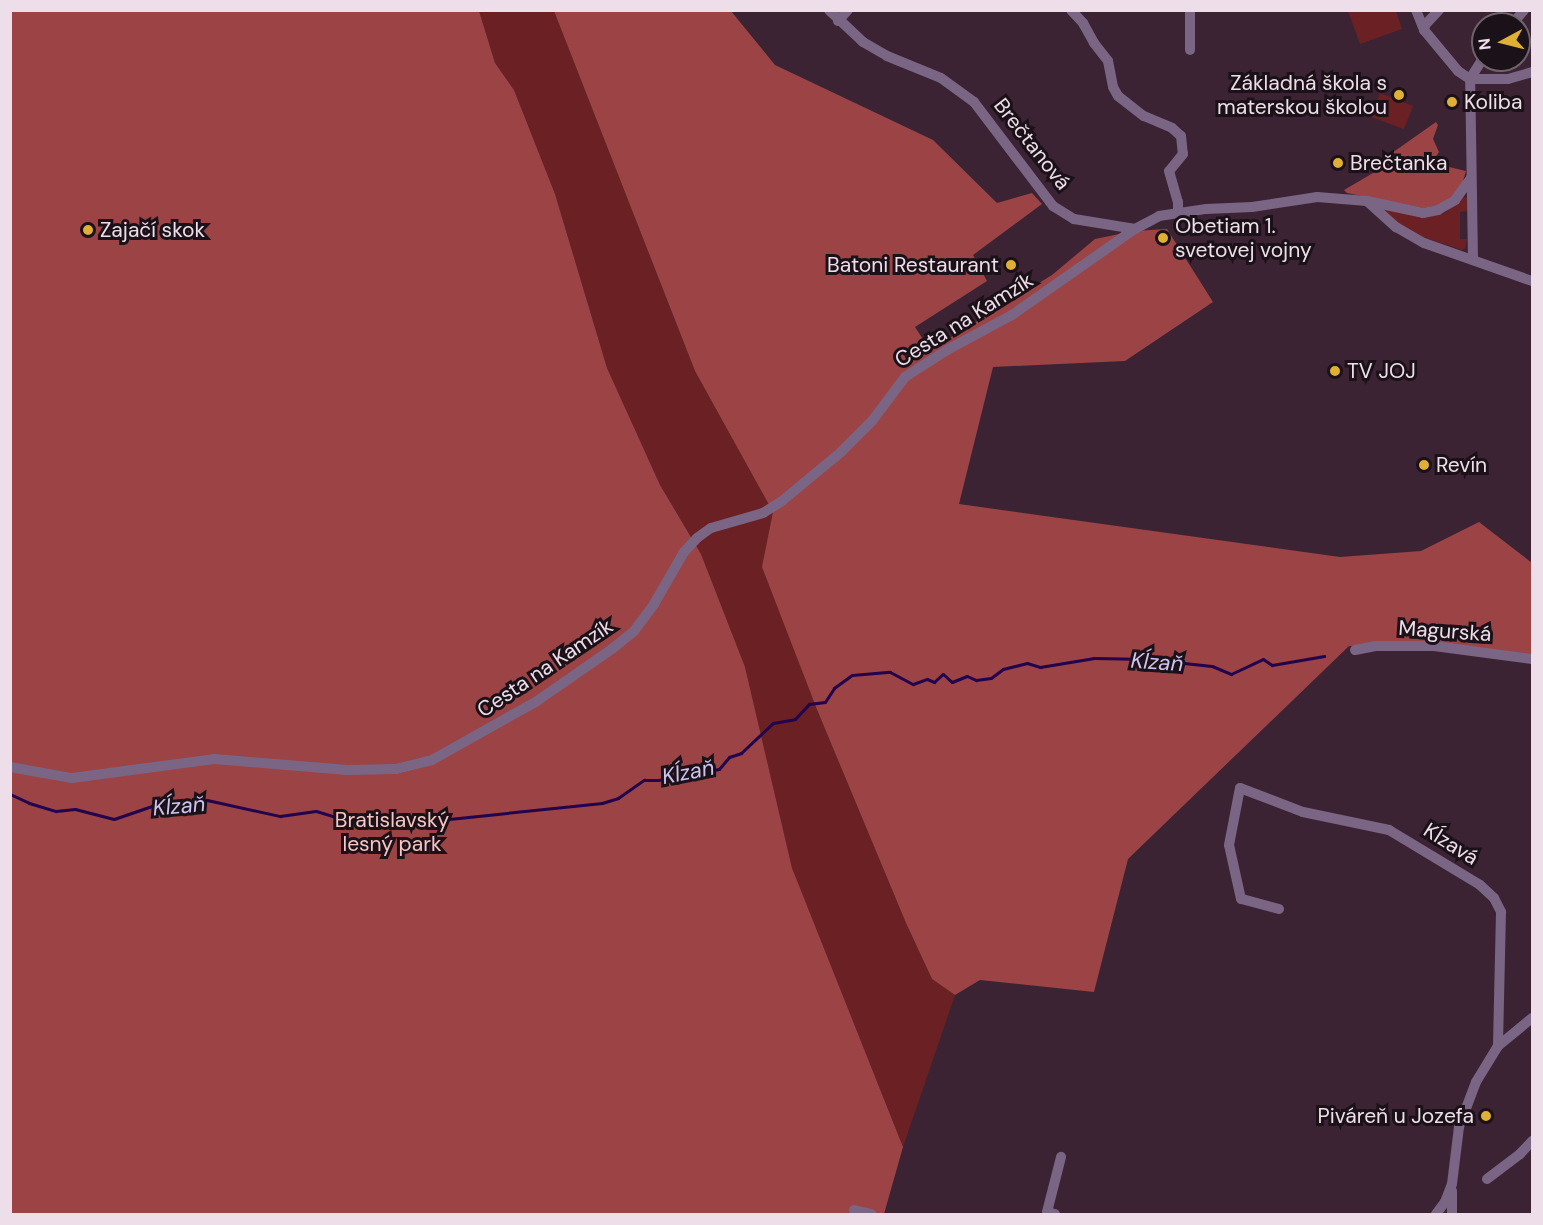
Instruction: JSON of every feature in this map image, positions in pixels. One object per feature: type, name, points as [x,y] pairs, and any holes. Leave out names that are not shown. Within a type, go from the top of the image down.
[{"type":"street","name":"Brečtanová","points":[[829,10],[838,21],[875,50],[941,78],[969,97],[985,113],[1053,206],[1074,219],[1135,229]]},
{"type":"street","points":[[838,21],[848,10]]},
{"type":"street","points":[[1071,10],[1083,22],[1094,44],[1108,61],[1113,87],[1118,96],[1144,116],[1172,128],[1181,136],[1183,154],[1169,171],[1178,202],[1178,213]]},
{"type":"street","points":[[1190,10],[1190,50]]},
{"type":"street","points":[[1416,10],[1424,30],[1458,71],[1470,80],[1508,79],[1533,72]]},
{"type":"street","points":[[1424,30],[1425,25],[1439,10]]},
{"type":"street","points":[[1473,260],[1470,80],[1475,72]]},
{"type":"street","points":[[1135,229],[1159,216],[1206,209],[1252,207],[1317,197],[1368,201],[1423,213],[1438,210],[1455,200],[1471,178]]},
{"type":"street","points":[[1368,201],[1396,227],[1424,243],[1533,281]]},
{"type":"street","name":"Cesta na Kamzík","points":[[10,767],[72,778],[214,759],[347,770],[396,769],[432,760],[537,701],[620,643],[641,622],[680,558],[697,538],[711,528],[763,513],[782,501],[841,452],[872,421],[905,377],[947,350],[1012,315],[1135,229]]},
{"type":"street","name":"Magurská","points":[[1355,650],[1376,646],[1434,646],[1533,659]]},
{"type":"street","name":"Kĺzavá","points":[[1279,909],[1241,899],[1229,845],[1240,788],[1304,812],[1389,830],[1487,890],[1500,912],[1498,1046]]},
{"type":"street","points":[[1452,1215],[1452,1184],[1461,1120],[1476,1082],[1498,1046],[1533,1018]]},
{"type":"street","points":[[1487,1179],[1533,1141]]},
{"type":"street","points":[[1055,1215],[1047,1212],[1061,1157]]},
{"type":"street","points":[[1436,1215],[1445,1202],[1452,1184]]},
{"type":"street","points":[[854,1210],[872,1215]]},
{"type":"shaded area","points":[[479,11],[554,11],[695,371],[773,512],[818,712],[906,923],[932,979],[955,995],[903,1147],[792,868],[745,667],[701,554],[660,485],[607,368],[555,194],[514,90],[495,63]]},
{"type":"shaded area","points":[[1348,11],[1396,11],[1402,29],[1360,44]]},
{"type":"shaded area","points":[[1380,93],[1413,106],[1404,129],[1371,117]]},
{"type":"shaded area","points":[[1464,197],[1467,198],[1468,211],[1460,212],[1460,239],[1467,239],[1465,248],[1462,250],[1411,233],[1376,208],[1427,217],[1445,213]]},
{"type":"green space","name":"Bratislavský lesný park","points":[[10,11],[479,11],[495,63],[514,90],[555,194],[607,368],[660,485],[701,554],[745,667],[792,868],[903,1147],[884,1214],[11,1214]]},
{"type":"green space","points":[[554,11],[731,11],[775,65],[933,140],[997,203],[1032,193],[1042,204],[973,255],[987,281],[915,327],[930,350],[1052,275],[1095,239],[1134,231],[1167,229],[1213,302],[1125,361],[993,367],[959,504],[1340,557],[1421,551],[1479,522],[1532,563],[1532,659],[1433,645],[1349,646],[1128,859],[1094,992],[980,980],[955,995],[932,979],[906,923],[818,712],[762,567],[773,512],[695,371]]},
{"type":"green space","points":[[1436,122],[1438,125],[1433,139],[1439,152],[1435,158],[1449,167],[1466,171],[1462,184],[1440,205],[1423,208],[1347,193],[1344,190],[1385,166],[1382,160]]},
{"type":"waterway","name":"Kĺzaň","points":[[10,794],[29,803],[56,811],[75,809],[114,819],[152,806],[207,800],[280,816],[316,811],[342,819],[400,828],[449,819],[602,803],[618,798],[644,780],[658,780],[719,769],[729,757],[741,753],[773,723],[795,719],[809,704],[825,702],[834,688],[852,675],[890,672],[913,684],[927,679],[934,682],[943,674],[952,682],[967,676],[976,680],[991,678],[1003,669],[1027,663],[1040,667],[1094,658],[1147,659],[1212,666],[1231,674],[1263,659],[1272,665],[1324,656]]},
{"type":"place","name":"Základná škola s materskou školou","points":[[1399,95]]},
{"type":"place","name":"Koliba","points":[[1452,102]]},
{"type":"place","name":"Brečtanka","points":[[1338,163]]},
{"type":"place","name":"Zajačí skok","points":[[88,230]]},
{"type":"place","name":"Obetiam 1. svetovej vojny","points":[[1163,238]]},
{"type":"place","name":"Batoni Restaurant","points":[[1011,265]]},
{"type":"place","name":"TV JOJ","points":[[1335,371]]},
{"type":"place","name":"Revín","points":[[1424,465]]},
{"type":"place","name":"Piváreň u Jozefa","points":[[1486,1116]]}]
